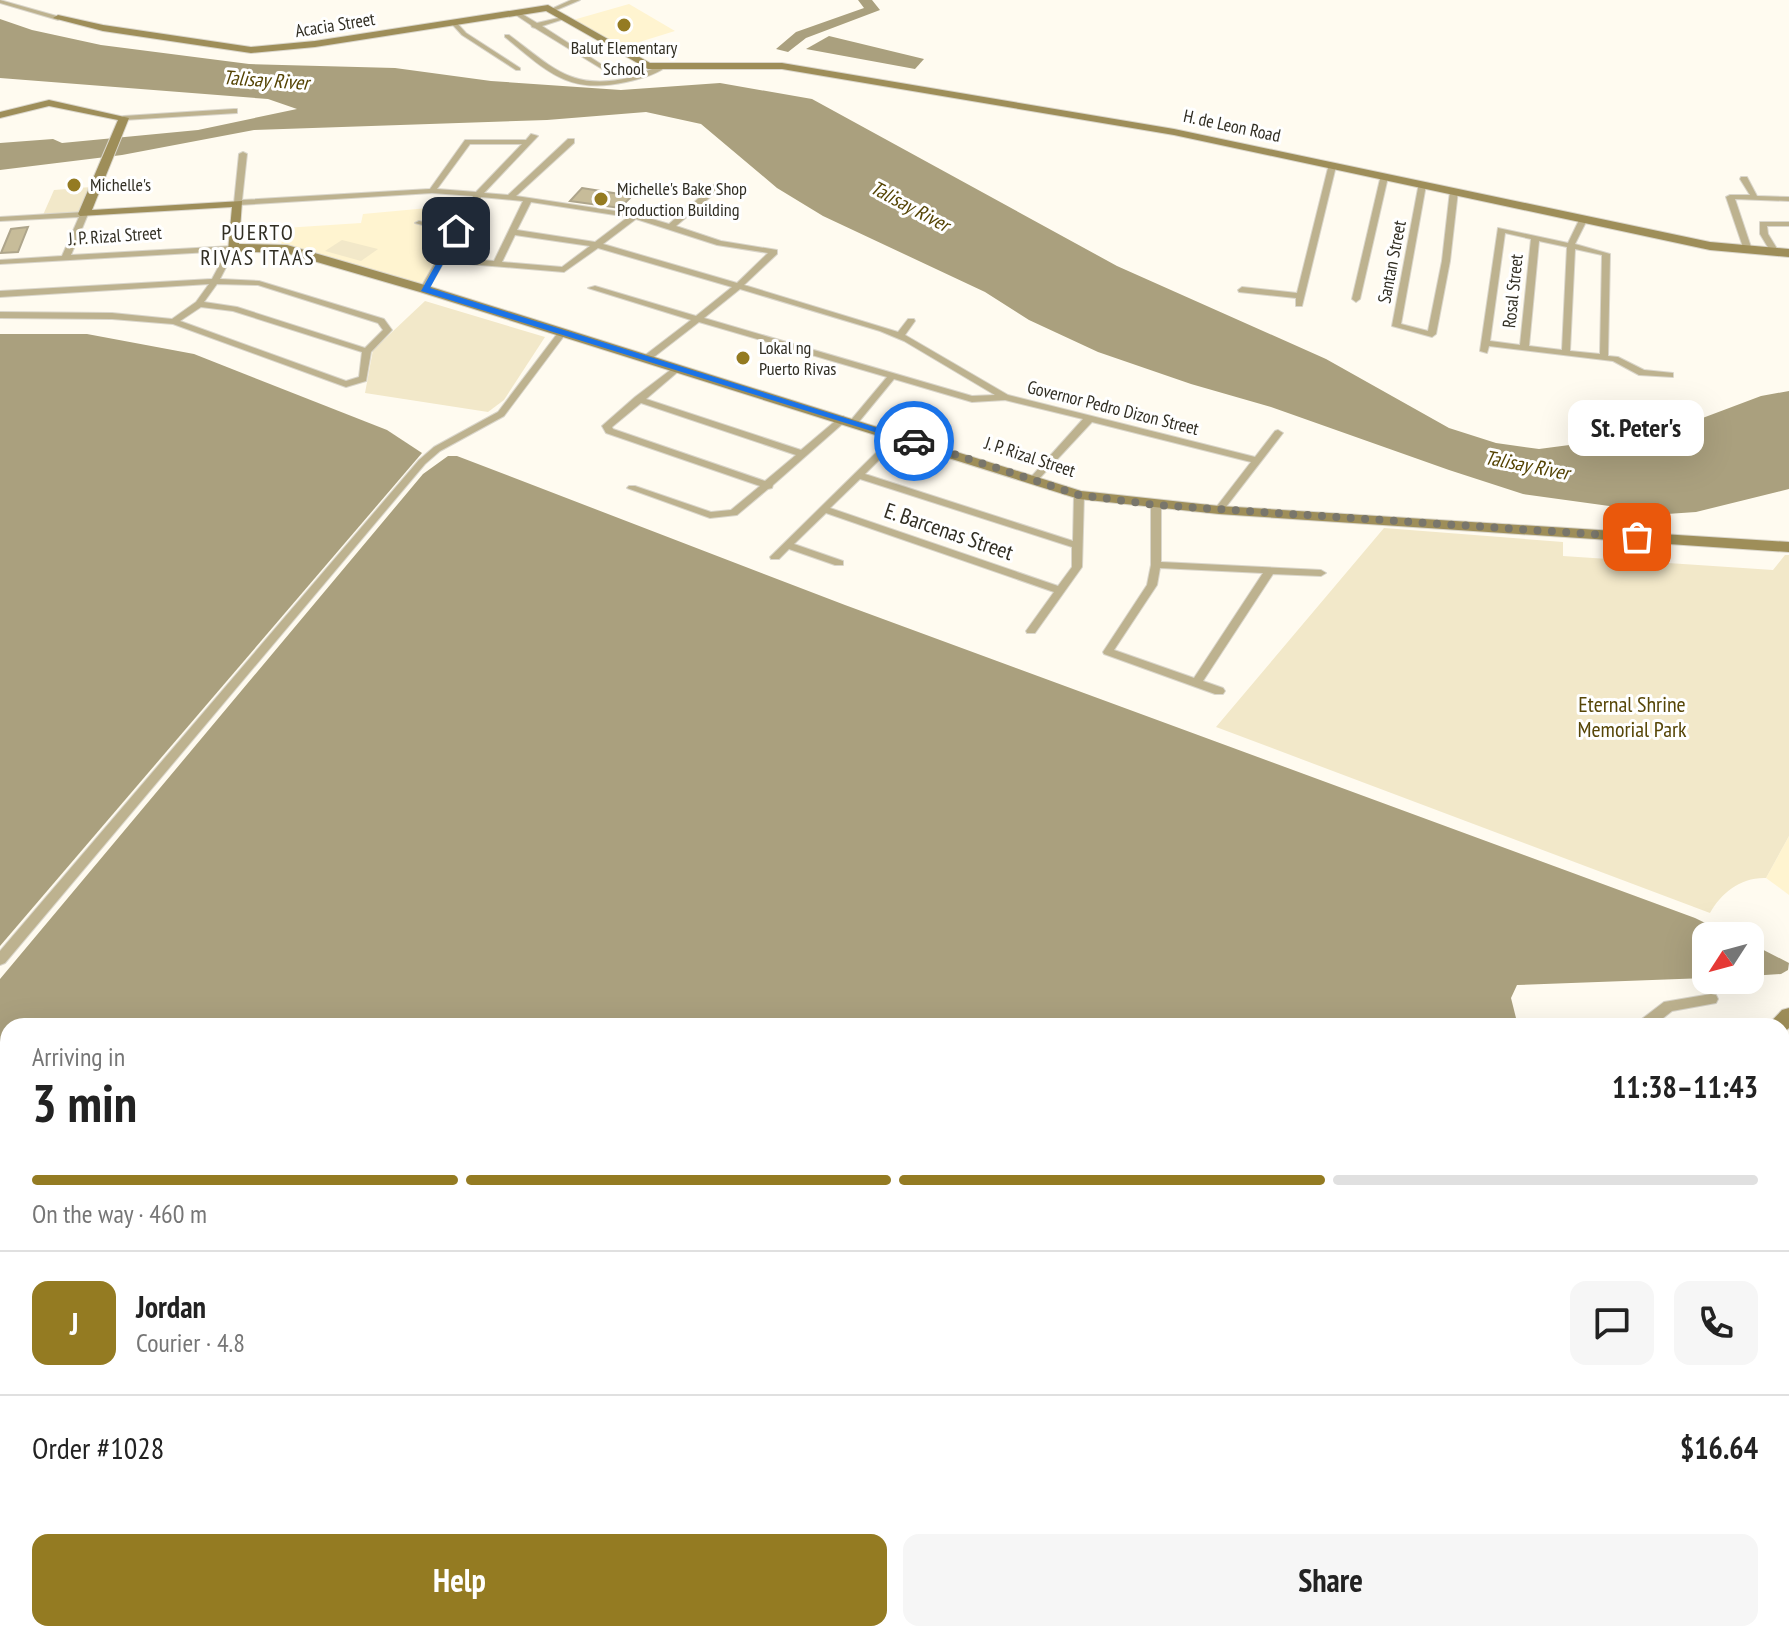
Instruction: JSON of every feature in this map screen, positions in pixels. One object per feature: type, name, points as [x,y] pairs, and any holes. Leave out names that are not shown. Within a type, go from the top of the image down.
[{"type":"street","points":[[552,10],[577,0]]},
{"type":"street","name":"Acacia Street","points":[[0,1],[103,28],[251,50],[289,48],[515,12],[552,10]]},
{"type":"street","points":[[552,10],[639,63],[663,67]]},
{"type":"street","points":[[515,12],[604,68]]},
{"type":"street","points":[[534,26],[565,17]]},
{"type":"street","points":[[453,22],[464,34],[518,69]]},
{"type":"street","points":[[507,36],[569,80],[578,82],[601,84],[627,81],[663,67]]},
{"type":"street","points":[[495,54],[521,47]]},
{"type":"street","name":"H. de Leon Road","points":[[663,67],[782,66],[1174,132],[1710,246],[1789,253]]},
{"type":"street","points":[[0,115],[49,103],[124,118],[234,111]]},
{"type":"street","points":[[65,259],[124,118]]},
{"type":"street","points":[[424,289],[478,195],[530,139],[468,142],[432,191]]},
{"type":"street","points":[[510,197],[571,141]]},
{"type":"street","points":[[174,322],[199,304],[232,248],[243,154]]},
{"type":"street","points":[[1242,290],[1300,300],[1332,166]]},
{"type":"street","points":[[1356,299],[1384,177]]},
{"type":"street","points":[[1744,179],[1754,195]]},
{"type":"street","name":"Santan Street","points":[[1422,185],[1396,326],[1415,332],[1432,334],[1446,261],[1454,191]]},
{"type":"street","points":[[672,226],[718,186]]},
{"type":"street","points":[[0,219],[432,191],[510,197],[635,216],[720,243],[773,251],[773,256],[738,287],[647,358]]},
{"type":"street","points":[[1748,250],[1730,197],[1754,195],[1789,199]]},
{"type":"street","points":[[497,264],[528,200]]},
{"type":"street","points":[[442,259],[564,270],[635,216]]},
{"type":"street","points":[[1566,353],[1571,244],[1584,218]]},
{"type":"street","points":[[1736,222],[1789,224]]},
{"type":"street","points":[[419,223],[456,231]]},
{"type":"street","points":[[1763,224],[1764,234],[1775,252]]},
{"type":"street","points":[[1604,358],[1606,254],[1500,231],[1484,347],[1524,348],[1619,360],[1642,373],[1670,375]]},
{"type":"street","points":[[513,232],[598,245],[900,335],[1005,397]]},
{"type":"street","name":"Rosal Street","points":[[1524,348],[1535,237]]},
{"type":"street","name":"J. P. Rizal Street","points":[[0,262],[232,248],[287,249],[849,420],[1079,495],[1219,510],[1789,547]]},
{"type":"street","points":[[0,294],[215,281],[259,283],[387,325],[388,330],[367,351],[363,379],[346,384],[174,322],[112,316],[0,315]]},
{"type":"street","name":"Governor Pedro Dizon Street","points":[[592,288],[972,399],[1005,397],[1256,460]]},
{"type":"street","points":[[199,304],[234,309],[367,351]]},
{"type":"street","points":[[900,335],[911,321]]},
{"type":"street","points":[[0,960],[422,462],[437,449],[501,414],[563,332]]},
{"type":"street","points":[[677,368],[607,426],[609,431],[769,486]]},
{"type":"street","points":[[632,488],[723,516],[734,513],[803,454],[849,420],[893,375]]},
{"type":"street","points":[[638,399],[803,454]]},
{"type":"street","points":[[1034,479],[1089,419]]},
{"type":"street","points":[[1219,510],[1278,433]]},
{"type":"street","points":[[775,557],[898,436]]},
{"type":"street","points":[[859,475],[1076,545]]},
{"type":"street","points":[[1031,631],[1077,567],[1079,495]]},
{"type":"street","points":[[1156,505],[1156,565],[1152,585],[1108,652],[1219,691]]},
{"type":"street","name":"E. Barcenas Street","points":[[824,509],[1061,591]]},
{"type":"street","points":[[787,545],[839,563]]},
{"type":"street","points":[[1156,565],[1321,573]]},
{"type":"street","points":[[1196,683],[1269,572]]},
{"type":"street","points":[[1653,1018],[1669,1006],[1711,999]]},
{"type":"shaded area","name":"Balut Elementary School","points":[[629,4],[675,31],[620,48],[573,20]]},
{"type":"shaded area","points":[[428,208],[465,209],[423,285],[281,246],[284,228],[361,223],[363,214]]},
{"type":"shaded area","points":[[1789,836],[1789,895],[1766,878]]},
{"type":"green space","points":[[91,187],[81,213],[43,215],[54,190]]},
{"type":"green space","points":[[342,240],[378,249],[361,261],[325,251]]},
{"type":"green space","points":[[425,301],[545,337],[504,400],[488,412],[365,393],[373,350]]},
{"type":"green space","name":"Eternal Shrine Memorial Park","points":[[1384,528],[1563,542],[1563,556],[1773,570],[1785,555],[1789,555],[1789,836],[1766,878],[1740,883],[1720,899],[1710,913],[1216,727]]},
{"type":"water","name":"Talisay River","points":[[0,19],[32,30],[101,45],[249,64],[395,68],[491,81],[621,90],[720,83],[812,99],[1117,266],[1326,359],[1449,428],[1496,443],[1539,449],[1615,439],[1684,425],[1761,396],[1789,391],[1789,489],[1696,512],[1667,514],[1523,494],[1449,470],[1271,407],[1098,352],[1029,320],[985,292],[823,216],[777,188],[701,124],[646,112],[547,120],[254,130],[122,155],[0,170],[0,143],[53,139],[62,143],[198,130],[297,109],[268,99],[0,78]]},
{"type":"water","points":[[829,36],[924,59],[915,69],[806,49]]},
{"type":"water","points":[[0,334],[87,334],[194,354],[387,430],[422,453],[0,946]]},
{"type":"water","points":[[448,456],[457,456],[845,605],[1703,922],[1692,922],[1692,979],[1517,985],[1511,998],[1516,1018],[0,1018],[0,979],[423,474]]},
{"type":"water","points":[[1764,950],[1789,963],[1788,970],[1781,974],[1764,975]]},
{"type":"building","name":"Michelle's Bake Shop Production Building","points":[[582,188],[632,196],[620,208],[570,201]]},
{"type":"building","points":[[28,227],[18,252],[1,253],[11,229]]},
{"type":"waterway","points":[[783,49],[801,35],[873,10],[865,0]]},
{"type":"way so far","points":[[914,441],[1079,495],[1219,510],[1637,537]]},
{"type":"place","name":"Balut Elementary School","points":[[624,25]]},
{"type":"place","name":"Michelle's","points":[[74,185]]},
{"type":"place","name":"Michelle's Bake Shop Production Building","points":[[601,199]]},
{"type":"place","name":"Lokal ng Puerto Rivas","points":[[743,358]]},
{"type":"place","name":"St. Peter's","points":[[1637,537]]},
{"type":"district","name":"PUERTO RIVAS ITAAS","points":[[258,244]]},
{"type":"route","points":[[456,231],[424,289],[914,441]]}]
